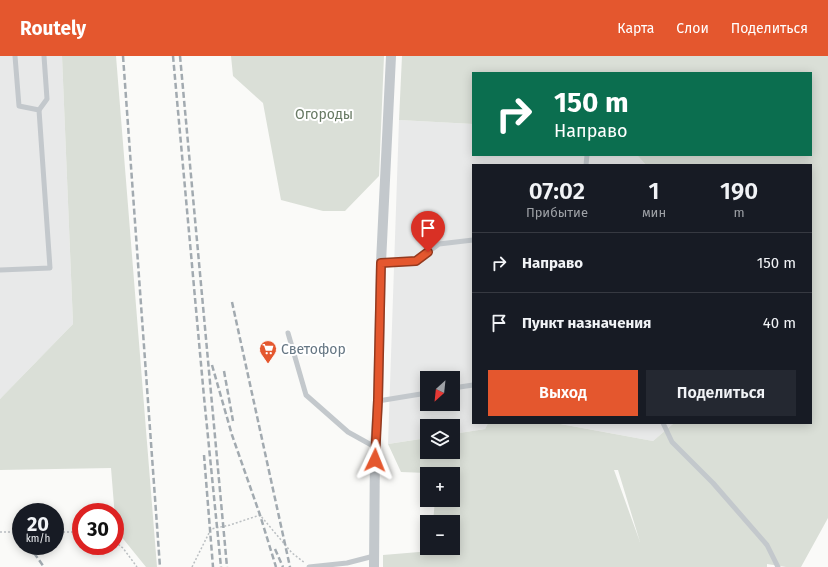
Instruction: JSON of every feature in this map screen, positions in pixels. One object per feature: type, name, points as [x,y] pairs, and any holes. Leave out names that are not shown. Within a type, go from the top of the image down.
[{"type":"street","points":[[374,567],[375,447],[378,400],[381,263],[391,56]]},
{"type":"lane","points":[[15,56],[19,106],[38,110]]},
{"type":"lane","points":[[0,270],[50,268],[38,110],[47,99],[44,56]]},
{"type":"lane","points":[[381,263],[416,261],[439,244],[472,240]]},
{"type":"lane","points":[[288,333],[306,395],[348,432],[375,447]]},
{"type":"lane","points":[[460,387],[472,385]]},
{"type":"lane","points":[[378,400],[420,394]]},
{"type":"lane","points":[[663,424],[672,442],[713,483],[767,546],[778,567]]},
{"type":"lane","points":[[309,567],[347,563],[374,556]]},
{"type":"path","points":[[192,567],[211,529],[230,525],[260,515],[292,553],[309,567]]},
{"type":"path","points":[[0,532],[12,532]]},
{"type":"path","points":[[124,550],[138,567]]},
{"type":"shaded area","points":[[0,56],[62,56],[73,324],[0,399]]},
{"type":"shaded area","points":[[399,120],[472,124],[472,156],[638,156],[645,164],[472,164],[472,424],[488,424],[485,429],[460,433],[460,419],[420,419],[420,439],[388,444]]},
{"type":"shaded area","points":[[560,424],[673,424],[653,441]]},
{"type":"green space","points":[[62,56],[116,56],[157,567],[146,567],[124,540],[124,503],[114,503],[111,468],[0,470],[0,399],[73,324]]},
{"type":"green space","name":"Огороды","points":[[231,56],[384,56],[379,176],[345,211],[323,211],[281,200],[263,103],[233,76]]},
{"type":"green space","points":[[402,56],[828,56],[828,518],[801,567],[786,567],[767,564],[767,567],[383,567],[383,555],[420,552],[420,555],[460,555],[460,515],[434,515],[434,507],[460,507],[460,467],[420,467],[420,473],[401,472],[388,444],[420,439],[420,459],[460,459],[460,433],[485,429],[488,424],[560,424],[653,441],[673,424],[812,424],[812,164],[645,164],[638,156],[812,156],[812,72],[472,72],[472,124],[399,120]],"holes":[[[614,470],[618,470],[640,542]]]},
{"type":"railway","points":[[123,56],[160,567]]},
{"type":"railway","points":[[173,56],[221,567]]},
{"type":"railway","points":[[180,56],[227,567]]},
{"type":"railway","points":[[232,302],[290,567]]},
{"type":"railway","points":[[212,365],[232,435],[260,515],[276,567]]},
{"type":"railway","points":[[224,371],[233,421]]},
{"type":"railway","points":[[204,455],[213,567]]},
{"type":"railway","points":[[275,549],[283,567]]},
{"type":"railway","points":[[35,555],[44,567]]},
{"type":"place","name":"Светофор","points":[[268,364]]},
{"type":"route","points":[[375,460],[381,263],[416,261],[428,252]]}]
